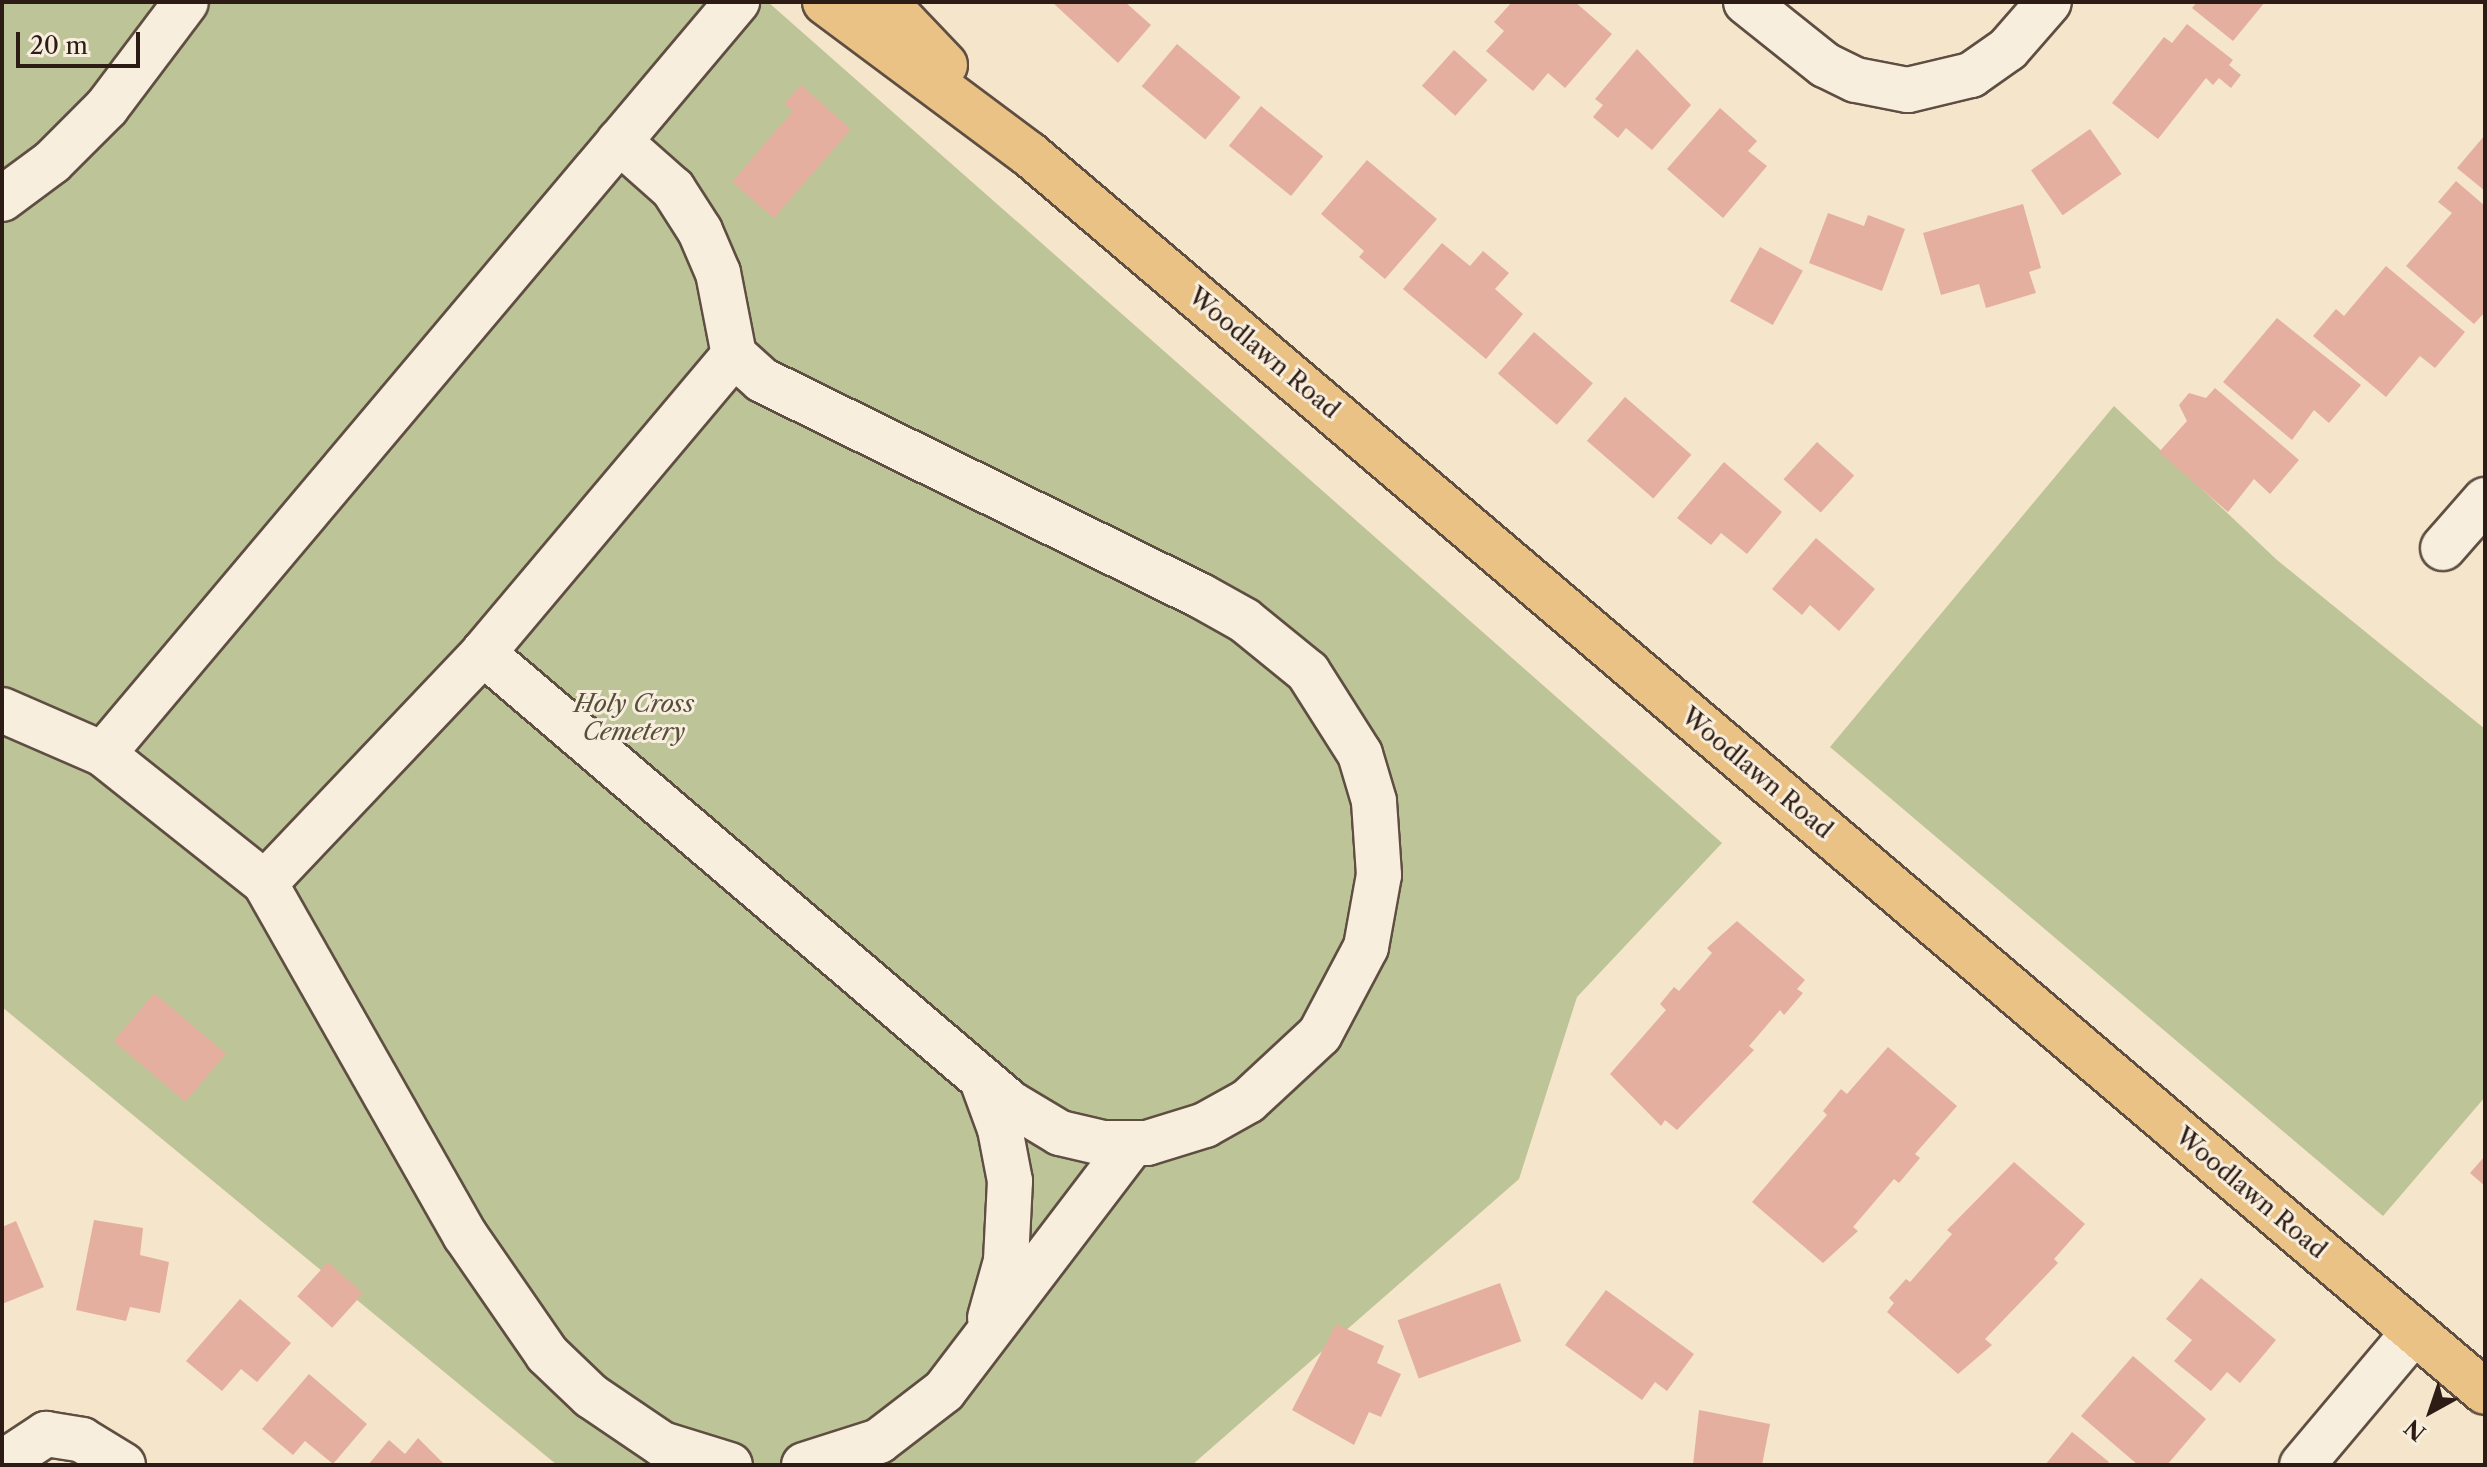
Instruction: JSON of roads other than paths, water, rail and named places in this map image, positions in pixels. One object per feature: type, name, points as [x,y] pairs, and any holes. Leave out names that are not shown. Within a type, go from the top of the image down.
[{"type":"main road","name":"Woodlawn Road","points":[[825,2],[1029,154],[2485,1392]]},
{"type":"main road","name":"Woodlawn Road","points":[[885,2],[1029,154]]},
{"type":"street","points":[[2,199],[52,162],[107,107],[186,2]]},
{"type":"street","points":[[103,754],[737,2]]},
{"type":"street","points":[[1746,2],[1825,65],[1856,80],[1908,90],[1943,85],[1993,61],[2049,2]]},
{"type":"street","points":[[483,653],[982,1080],[1060,1133],[1132,1144],[1194,1129],[1248,1101],[1304,1053],[1346,993],[1366,947],[1379,875],[1376,813],[1360,754],[1308,672],[1244,620],[791,396],[734,355],[718,273],[700,231],[673,189],[619,141]]},
{"type":"street","points":[[265,883],[483,653],[734,355]]},
{"type":"street","points":[[2443,548],[2485,500]]},
{"type":"street","points":[[2,710],[103,754],[265,883],[465,1235],[547,1354],[591,1396],[662,1444],[730,1465]]},
{"type":"street","points":[[969,1360],[1000,1287],[1010,1208],[1000,1129],[982,1080]]},
{"type":"street","points":[[804,1465],[842,1456],[897,1430],[937,1399],[1132,1144]]},
{"type":"street","points":[[2302,1465],[2414,1332]]},
{"type":"street","points":[[2,1463],[46,1434],[82,1440],[123,1465]]},
{"type":"park label","name":"Holy Cross Cemetery","points":[[634,718]]}]
